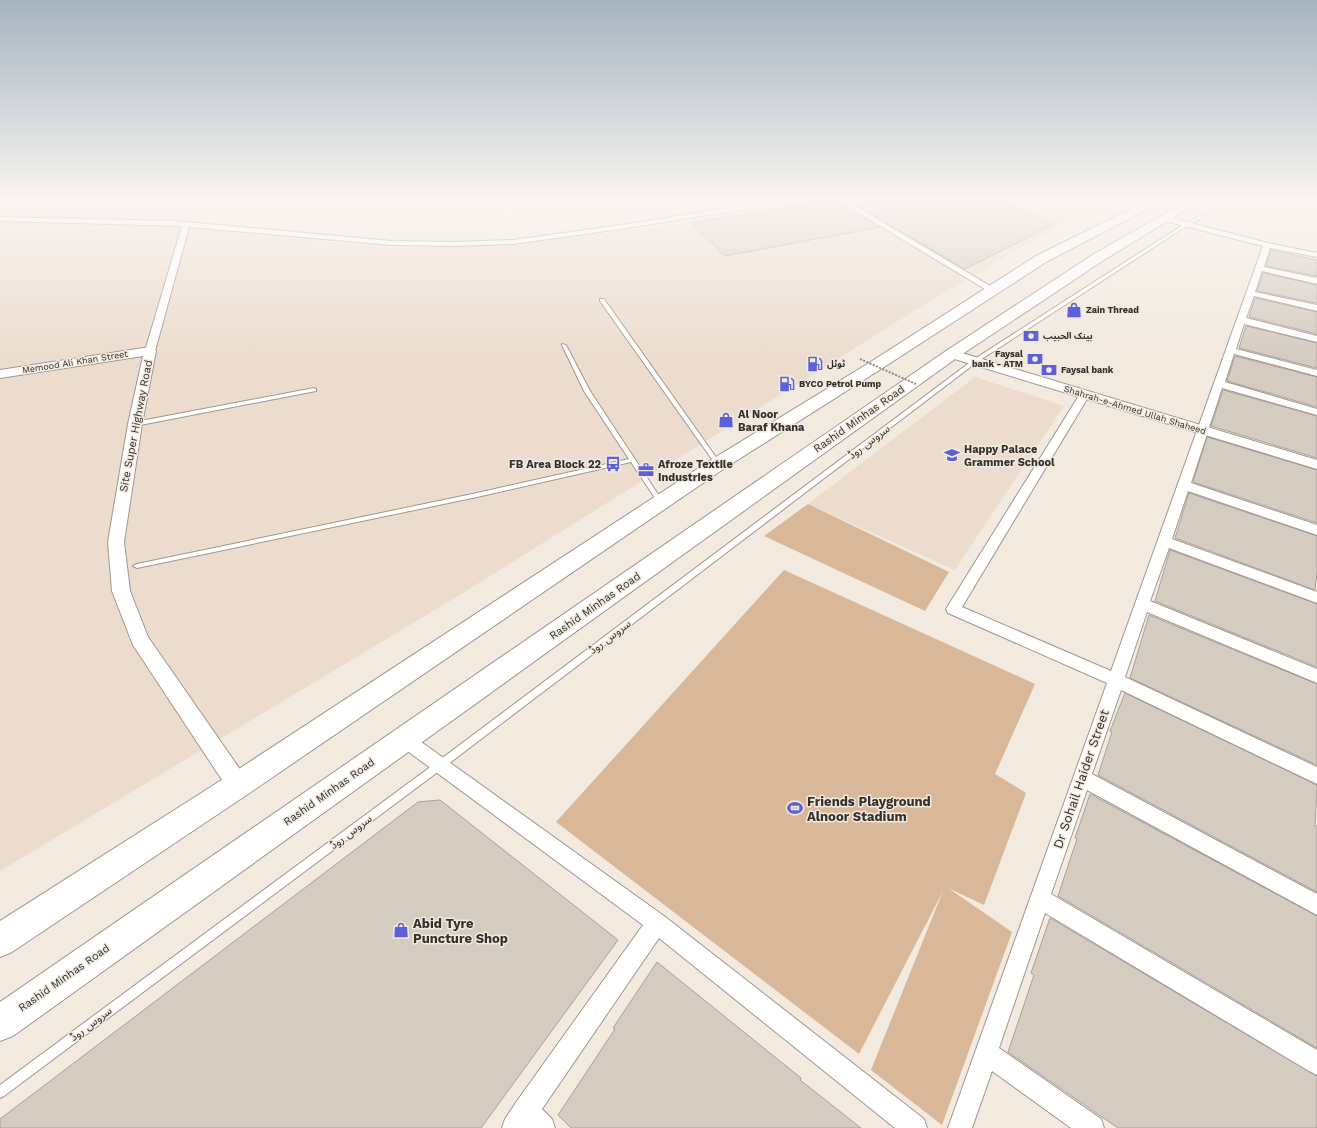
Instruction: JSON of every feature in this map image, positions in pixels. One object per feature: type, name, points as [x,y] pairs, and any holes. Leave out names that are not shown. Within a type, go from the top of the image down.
[{"type":"main road","name":"Rashid Minhas Road","points":[[0,940],[238,785],[718,464],[1041,259],[1056,253]]},
{"type":"main road","name":"Rashid Minhas Road","points":[[0,1023],[952,354],[1105,253]]},
{"type":"street","name":"Site Super Highway Road","points":[[178,253],[150,351],[135,424],[116,542],[121,591],[140,640],[238,785]]},
{"type":"street","points":[[930,253],[993,290]]},
{"type":"street","name":"Dr Sohail Haider Street","points":[[960,1128],[1264,253]]},
{"type":"street","points":[[1305,253],[1317,255]]},
{"type":"street","points":[[1258,268],[1317,281]]},
{"type":"street","points":[[1250,293],[1317,308]]},
{"type":"street","points":[[1241,320],[1317,339]]},
{"type":"street","points":[[1230,350],[1317,373]]},
{"type":"street","name":"Memood Ali Khan Street","points":[[0,374],[150,351]]},
{"type":"street","name":"Shahrah-e-Ahmed Ullah Shaheed","points":[[952,354],[1317,465]]},
{"type":"street","points":[[1219,384],[1317,412]]},
{"type":"street","points":[[1085,394],[953,609],[1116,680],[1317,776]]},
{"type":"street","points":[[1184,485],[1317,530]]},
{"type":"street","points":[[1164,541],[1317,598]]},
{"type":"street","points":[[1142,604],[1317,676]]},
{"type":"street","points":[[404,739],[656,923],[916,1128]]},
{"type":"street","points":[[1082,778],[1317,905]]},
{"type":"street","points":[[1040,899],[1317,1063]]},
{"type":"street","points":[[543,1128],[520,1119],[656,923]]},
{"type":"street","points":[[986,1053],[1092,1128]]},
{"type":"lane","name":"سروس روڈ","points":[[0,1092],[440,766],[975,361],[1143,253]]},
{"type":"lane","points":[[602,300],[718,464]]},
{"type":"lane","points":[[564,345],[587,391],[661,503]]},
{"type":"lane","points":[[135,424],[314,390]]},
{"type":"lane","points":[[137,566],[477,495],[633,460]]},
{"type":"path","points":[[860,359],[916,384]]},
{"type":"shaded area","points":[[0,253],[1013,253],[930,301],[458,596],[0,871]]},
{"type":"shaded area","name":"Happy Palace Grammer School","points":[[975,377],[1064,406],[955,570],[808,504]]},
{"type":"shaded area","points":[[808,504],[949,572],[925,611],[764,536]]},
{"type":"shaded area","name":"Friends Playground Alnoor Stadium","points":[[784,570],[1035,684],[995,774],[1026,793],[984,905],[948,888],[1012,932],[942,1125],[871,1070],[943,891],[859,1054],[556,822]]},
{"type":"building","points":[[722,253],[743,253],[725,256]]},
{"type":"building","points":[[937,253],[997,253],[965,269]]},
{"type":"building","points":[[1270,253],[1283,253],[1317,260],[1317,276],[1266,266]]},
{"type":"building","points":[[1263,273],[1317,285],[1317,303],[1257,291]]},
{"type":"building","points":[[1255,298],[1317,312],[1317,334],[1249,317]]},
{"type":"building","points":[[1246,326],[1317,343],[1317,368],[1239,348]]},
{"type":"building","points":[[1235,356],[1317,377],[1317,407],[1227,381]]},
{"type":"building","points":[[1223,390],[1317,416],[1317,458],[1211,426]]},
{"type":"building","points":[[1207,437],[1317,470],[1317,523],[1193,482]]},
{"type":"building","points":[[1189,493],[1317,536],[1317,572],[1315,590],[1175,538]]},
{"type":"building","points":[[1170,550],[1317,604],[1317,667],[1155,601]]},
{"type":"building","points":[[1149,615],[1317,684],[1317,765],[1130,678]]},
{"type":"building","points":[[1125,693],[1317,785],[1315,826],[1317,826],[1317,892],[1098,775],[1112,732],[1110,731]]},
{"type":"building","points":[[1090,794],[1317,916],[1317,1048],[1058,896]]},
{"type":"building","points":[[440,800],[618,940],[481,1128],[0,1128],[0,1119],[418,802]]},
{"type":"building","points":[[1050,918],[1317,1076],[1317,1128],[1118,1128],[1008,1052],[1034,975],[1031,973]]},
{"type":"building","points":[[657,962],[801,1078],[800,1080],[861,1128],[571,1128],[558,1115]]},
{"type":"place","name":"Zain Thread","points":[[1074,310]]},
{"type":"place","name":"بينک الحبيب","points":[[1031,336]]},
{"type":"place","name":"Faysal bank - ATM","points":[[1035,359]]},
{"type":"place","name":"ٹوٹل","points":[[815,364]]},
{"type":"place","name":"Faysal bank","points":[[1049,370]]},
{"type":"place","name":"BYCO Petrol Pump","points":[[787,384]]},
{"type":"place","name":"Al Noor Baraf Khana","points":[[726,420]]},
{"type":"place","name":"Happy Palace Grammer School","points":[[952,455]]},
{"type":"place","name":"FB Area Block 22","points":[[613,464]]},
{"type":"place","name":"Afroze Textile Industries","points":[[646,470]]},
{"type":"place","name":"Friends Playground Alnoor Stadium","points":[[795,808]]},
{"type":"place","name":"Abid Tyre Puncture Shop","points":[[401,930]]}]
